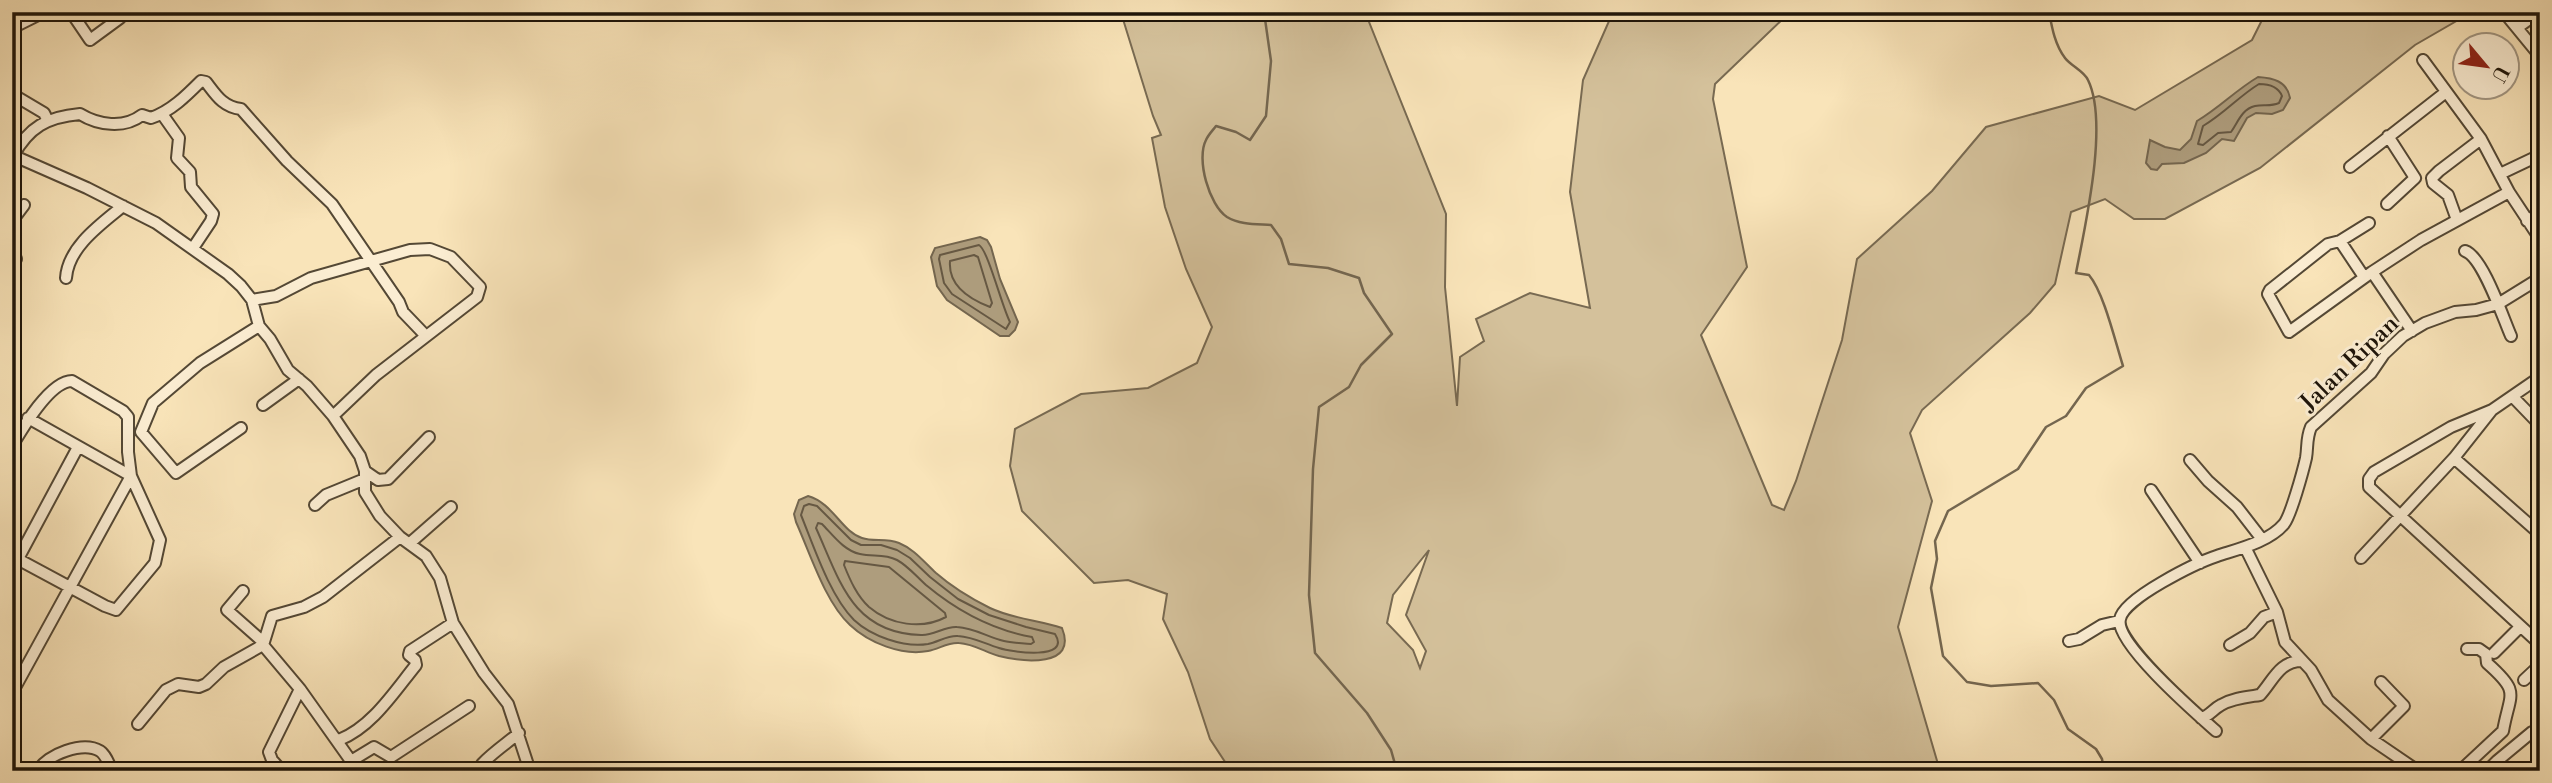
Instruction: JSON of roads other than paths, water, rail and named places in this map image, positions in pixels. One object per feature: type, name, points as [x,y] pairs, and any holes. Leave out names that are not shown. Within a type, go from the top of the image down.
[{"type":"street","points":[[12,28],[44,12]]},
{"type":"street","points":[[71,12],[90,40],[120,18]]},
{"type":"street","points":[[2517,28],[2539,12]]},
{"type":"street","points":[[2508,17],[2540,56]]},
{"type":"street","points":[[2423,60],[2481,139],[2509,192],[2540,239]]},
{"type":"street","points":[[426,336],[403,312],[372,260],[332,204],[287,161],[241,109],[232,108],[221,101],[206,82],[201,81],[162,114],[151,118],[142,115],[125,123],[94,122],[80,114],[47,119],[24,136],[13,155],[156,223],[228,274],[251,300],[259,326],[288,370],[333,416],[360,456],[365,475],[365,492],[380,516],[426,556],[440,578],[453,623],[484,673],[504,698],[519,733],[530,771]]},
{"type":"street","points":[[2350,167],[2446,92]]},
{"type":"street","points":[[12,94],[44,113],[47,119]]},
{"type":"street","points":[[162,114],[179,138],[177,158],[190,172],[191,187],[213,214],[193,248]]},
{"type":"street","points":[[2388,136],[2416,178],[2388,204]]},
{"type":"street","points":[[2457,220],[2448,195],[2433,183],[2432,178],[2481,139]]},
{"type":"street","points":[[2500,174],[2540,155]]},
{"type":"street","points":[[2369,223],[2340,241],[2328,244],[2270,290],[2268,294],[2289,332],[2368,275],[2457,220],[2509,192]]},
{"type":"street","points":[[12,221],[24,205]]},
{"type":"street","points":[[66,278],[66,270],[82,242],[91,231],[123,206]]},
{"type":"street","points":[[2527,221],[2540,212]]},
{"type":"street","points":[[2340,241],[2412,331]]},
{"type":"street","points":[[251,300],[276,296],[311,278],[410,250],[430,249],[451,257],[480,287],[477,297],[376,375],[333,416]]},
{"type":"street","points":[[2465,251],[2473,254],[2482,268],[2511,336]]},
{"type":"street","name":"Jalan Ripan","points":[[2120,625],[2130,605],[2155,587],[2200,563],[2245,547],[2278,530],[2291,511],[2311,427],[2371,373],[2384,354],[2425,323],[2455,312],[2498,304],[2540,278]]},
{"type":"street","points":[[241,428],[176,472],[141,432],[153,403],[200,363],[259,326]]},
{"type":"street","points":[[2540,377],[2492,410],[2451,427],[2374,472],[2369,479],[2369,487],[2540,644]]},
{"type":"street","points":[[262,405],[299,379]]},
{"type":"street","points":[[12,446],[28,418],[62,382],[72,381],[126,414],[131,476],[160,540],[155,563],[116,610],[14,562],[78,447]]},
{"type":"street","points":[[2513,397],[2540,425]]},
{"type":"street","points":[[2361,558],[2401,517],[2492,410]]},
{"type":"street","points":[[28,418],[131,476]]},
{"type":"street","points":[[315,505],[326,495],[365,475],[378,480],[388,478],[429,437]]},
{"type":"street","points":[[2454,457],[2540,534]]},
{"type":"street","points":[[2190,460],[2211,484],[2238,507],[2261,538]]},
{"type":"street","points":[[12,694],[131,476]]},
{"type":"street","points":[[2151,489],[2200,563]]},
{"type":"street","points":[[138,724],[166,690],[178,684],[199,687],[206,684],[223,667],[262,643],[272,616],[304,607],[323,597],[451,507]]},
{"type":"street","points":[[2245,547],[2277,612],[2285,642],[2311,670],[2328,700],[2371,739],[2418,771]]},
{"type":"street","points":[[243,591],[227,610],[262,643],[300,689],[339,740],[350,766],[374,747],[391,757],[469,706]]},
{"type":"street","points":[[2230,645],[2250,633],[2264,617],[2277,612]]},
{"type":"street","points":[[339,740],[349,736],[393,696],[416,665],[409,655],[410,651],[426,638],[453,623]]},
{"type":"street","points":[[2069,641],[2080,639],[2102,625],[2120,625],[2158,677],[2216,731]]},
{"type":"street","points":[[2494,653],[2520,627]]},
{"type":"street","points":[[2460,771],[2504,731],[2504,718],[2511,698],[2511,689],[2487,663],[2486,654],[2479,649],[2467,649]]},
{"type":"street","points":[[2201,718],[2234,699],[2260,695],[2280,669],[2289,663],[2302,661]]},
{"type":"street","points":[[2524,680],[2540,665]]},
{"type":"street","points":[[2371,739],[2404,706],[2381,682]]},
{"type":"street","points":[[282,771],[269,752],[300,689]]},
{"type":"street","points":[[2487,771],[2501,766],[2532,732]]},
{"type":"street","points":[[484,771],[484,761],[500,751],[519,733]]},
{"type":"street","points":[[41,768],[56,756],[89,747],[104,754],[112,771]]},
{"type":"water","points":[[2258,77],[2283,84],[2290,98],[2283,110],[2272,114],[2256,113],[2247,118],[2234,141],[2222,139],[2206,153],[2184,163],[2162,164],[2157,170],[2151,169],[2146,163],[2150,140],[2180,150],[2191,139],[2197,121]]},
{"type":"water","points":[[980,237],[987,240],[991,247],[1000,279],[1018,322],[1009,336],[1000,336],[947,300],[937,286],[931,257],[935,248]]},
{"type":"water","points":[[808,496],[824,505],[855,535],[899,543],[914,552],[948,583],[983,604],[1008,615],[1062,628],[1065,641],[1062,650],[1046,659],[1021,660],[959,643],[928,651],[908,652],[886,647],[867,637],[850,625],[833,604],[796,522],[794,514],[799,500]]},
{"type":"waterway","points":[[1264,12],[1271,61],[1266,116],[1250,140],[1216,126],[1203,148],[1204,170],[1210,192],[1221,211],[1237,221],[1271,225],[1281,239],[1289,264],[1328,268],[1359,278],[1364,293],[1392,334],[1361,365],[1349,387],[1319,407],[1313,469],[1309,595],[1315,653],[1367,713],[1391,750],[1397,771]]},
{"type":"waterway","points":[[2049,12],[2059,48],[2068,61],[2086,77],[2094,99],[2096,148],[2076,273],[2089,275],[2094,283],[2104,305],[2123,366],[2086,388],[2066,416],[2046,427],[2018,469],[1948,511],[1935,541],[1937,559],[1931,588],[1943,656],[1967,682],[1991,686],[2038,683],[2054,700],[2068,729],[2096,749],[2102,759],[2104,771]]}]
